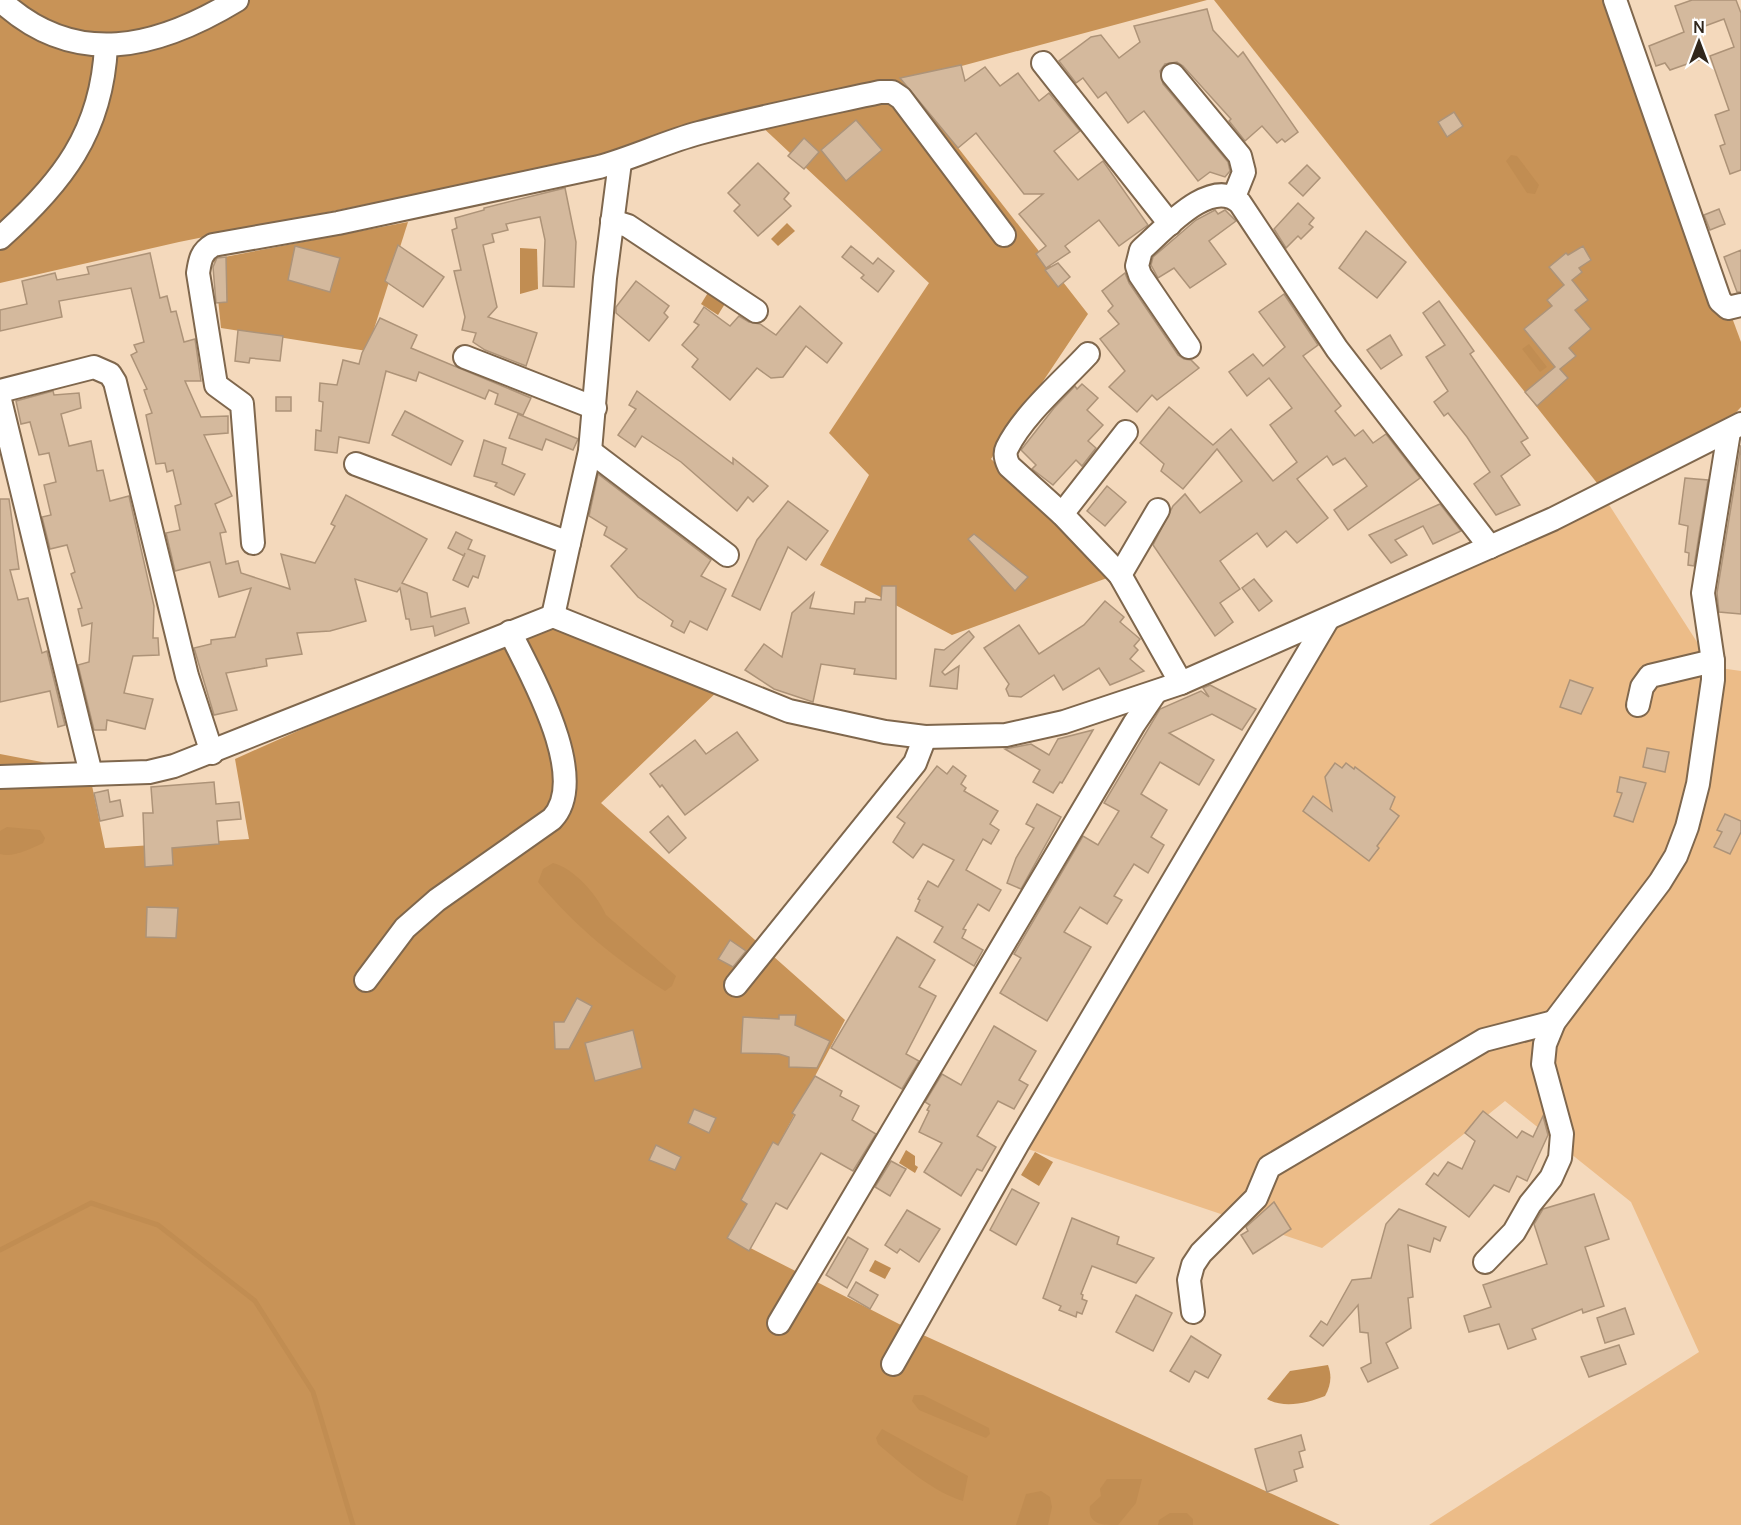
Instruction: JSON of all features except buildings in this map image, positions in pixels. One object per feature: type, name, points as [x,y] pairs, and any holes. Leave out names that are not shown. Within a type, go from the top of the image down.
[{"type":"street","points":[[0,0],[20,18],[49,33],[77,43],[106,46],[142,42],[179,29],[237,0]]},
{"type":"street","points":[[1615,0],[1720,301],[1728,308],[1741,305]]},
{"type":"street","points":[[0,238],[30,211],[79,152],[98,104],[105,74],[106,46]]},
{"type":"street","points":[[1043,63],[1170,224]]},
{"type":"street","points":[[1173,75],[1240,156],[1244,172],[1234,197]]},
{"type":"street","points":[[253,543],[245,416],[242,404],[216,385],[198,273],[200,259],[205,249],[213,245],[338,223],[620,162],[649,148],[699,133],[869,94],[892,92],[902,98],[1004,235]]},
{"type":"street","points":[[553,616],[590,451],[612,221],[620,162]]},
{"type":"street","points":[[1189,347],[1140,275],[1137,266],[1141,250],[1170,224],[1201,199],[1222,193],[1234,197],[1337,349],[1490,547]]},
{"type":"street","points":[[612,221],[628,226],[756,311]]},
{"type":"street","points":[[1088,354],[1028,418],[1006,454],[1009,466],[1062,514],[1120,574],[1181,683]]},
{"type":"street","points":[[465,357],[595,408]]},
{"type":"street","points":[[0,391],[93,367],[110,374],[115,382],[186,676],[212,753]]},
{"type":"street","points":[[0,400],[91,774]]},
{"type":"street","points":[[0,777],[149,772],[212,753],[553,616],[789,711],[885,732],[925,737],[1006,735],[1064,722],[1181,683],[1594,500],[1735,428]]},
{"type":"street","points":[[1485,1262],[1514,1232],[1530,1204],[1551,1178],[1560,1158],[1562,1134],[1543,1064],[1545,1044],[1554,1022],[1660,882],[1676,856],[1687,826],[1698,784],[1712,689],[1713,661],[1702,593],[1735,428]]},
{"type":"street","points":[[1062,514],[1126,432]]},
{"type":"street","points":[[590,451],[727,555]]},
{"type":"street","points":[[356,464],[569,543]]},
{"type":"street","points":[[1120,574],[1158,510]]},
{"type":"street","points":[[892,1364],[1017,1143],[1329,619]]},
{"type":"street","points":[[366,980],[405,928],[437,900],[552,819],[561,807],[564,781],[562,754],[545,705],[510,632]]},
{"type":"street","points":[[1638,705],[1642,687],[1650,676],[1713,661]]},
{"type":"street","points":[[779,1323],[1134,724],[1155,693]]},
{"type":"street","points":[[736,985],[915,763],[925,737]]},
{"type":"street","points":[[1193,1312],[1189,1280],[1193,1265],[1256,1198],[1269,1167],[1484,1040],[1554,1022]]},
{"type":"shaded area","points":[[0,0],[1207,0],[906,81],[1088,314],[991,459],[1118,574],[952,635],[820,565],[869,475],[829,433],[929,283],[760,125],[179,242],[0,283]]},
{"type":"shaded area","points":[[1214,0],[1615,0],[1741,342],[1741,407],[1731,418],[1597,483]]},
{"type":"shaded area","points":[[1511,155],[1517,156],[1539,185],[1535,194],[1527,193],[1506,161]]},
{"type":"shaded area","points":[[408,222],[367,351],[221,328],[214,259]]},
{"type":"shaded area","points":[[787,223],[795,231],[778,246],[771,239]]},
{"type":"shaded area","points":[[520,248],[537,249],[538,289],[520,294]]},
{"type":"shaded area","points":[[709,291],[726,302],[718,315],[701,304]]},
{"type":"shaded area","points":[[1529,344],[1547,367],[1540,372],[1522,349]]},
{"type":"shaded area","points":[[1606,500],[1713,667],[1741,671],[1741,1525],[1429,1525],[1699,1352],[1631,1202],[1505,1101],[1322,1248],[1019,1146],[1325,626]]},
{"type":"shaded area","points":[[553,617],[722,687],[601,803],[845,1020],[729,1237],[899,1324],[1340,1525],[0,1525],[0,754],[89,771],[105,848],[249,839],[235,759]]},
{"type":"shaded area","points":[[7,827],[40,830],[45,838],[43,843],[22,852],[10,855],[0,854],[0,831]]},
{"type":"shaded area","points":[[553,863],[577,877],[591,892],[606,915],[676,976],[672,986],[665,991],[646,979],[597,942],[568,915],[538,882],[543,869]]},
{"type":"shaded area","points":[[906,1150],[915,1156],[915,1165],[918,1167],[915,1173],[899,1163]]},
{"type":"shaded area","points":[[1035,1152],[1053,1162],[1039,1186],[1021,1175]]},
{"type":"shaded area","points":[[875,1260],[891,1268],[885,1279],[869,1271]]},
{"type":"shaded area","points":[[1328,1365],[1330,1380],[1325,1396],[1304,1403],[1288,1404],[1267,1399],[1290,1371]]},
{"type":"shaded area","points":[[914,1395],[923,1395],[989,1428],[990,1434],[986,1438],[919,1410],[912,1401]]},
{"type":"shaded area","points":[[882,1429],[968,1476],[963,1501],[929,1484],[878,1444],[876,1438]]},
{"type":"shaded area","points":[[1107,1479],[1142,1479],[1136,1503],[1118,1525],[1097,1523],[1091,1517],[1090,1506],[1101,1496],[1100,1489]]},
{"type":"shaded area","points":[[1041,1491],[1050,1497],[1052,1507],[1048,1525],[1016,1525],[1026,1494]]},
{"type":"shaded area","points":[[1170,1513],[1187,1513],[1193,1519],[1193,1525],[1158,1525],[1159,1520]]},
{"type":"waterway","points":[[0,1250],[91,1203],[158,1225],[255,1301],[313,1392],[353,1525]]}]
